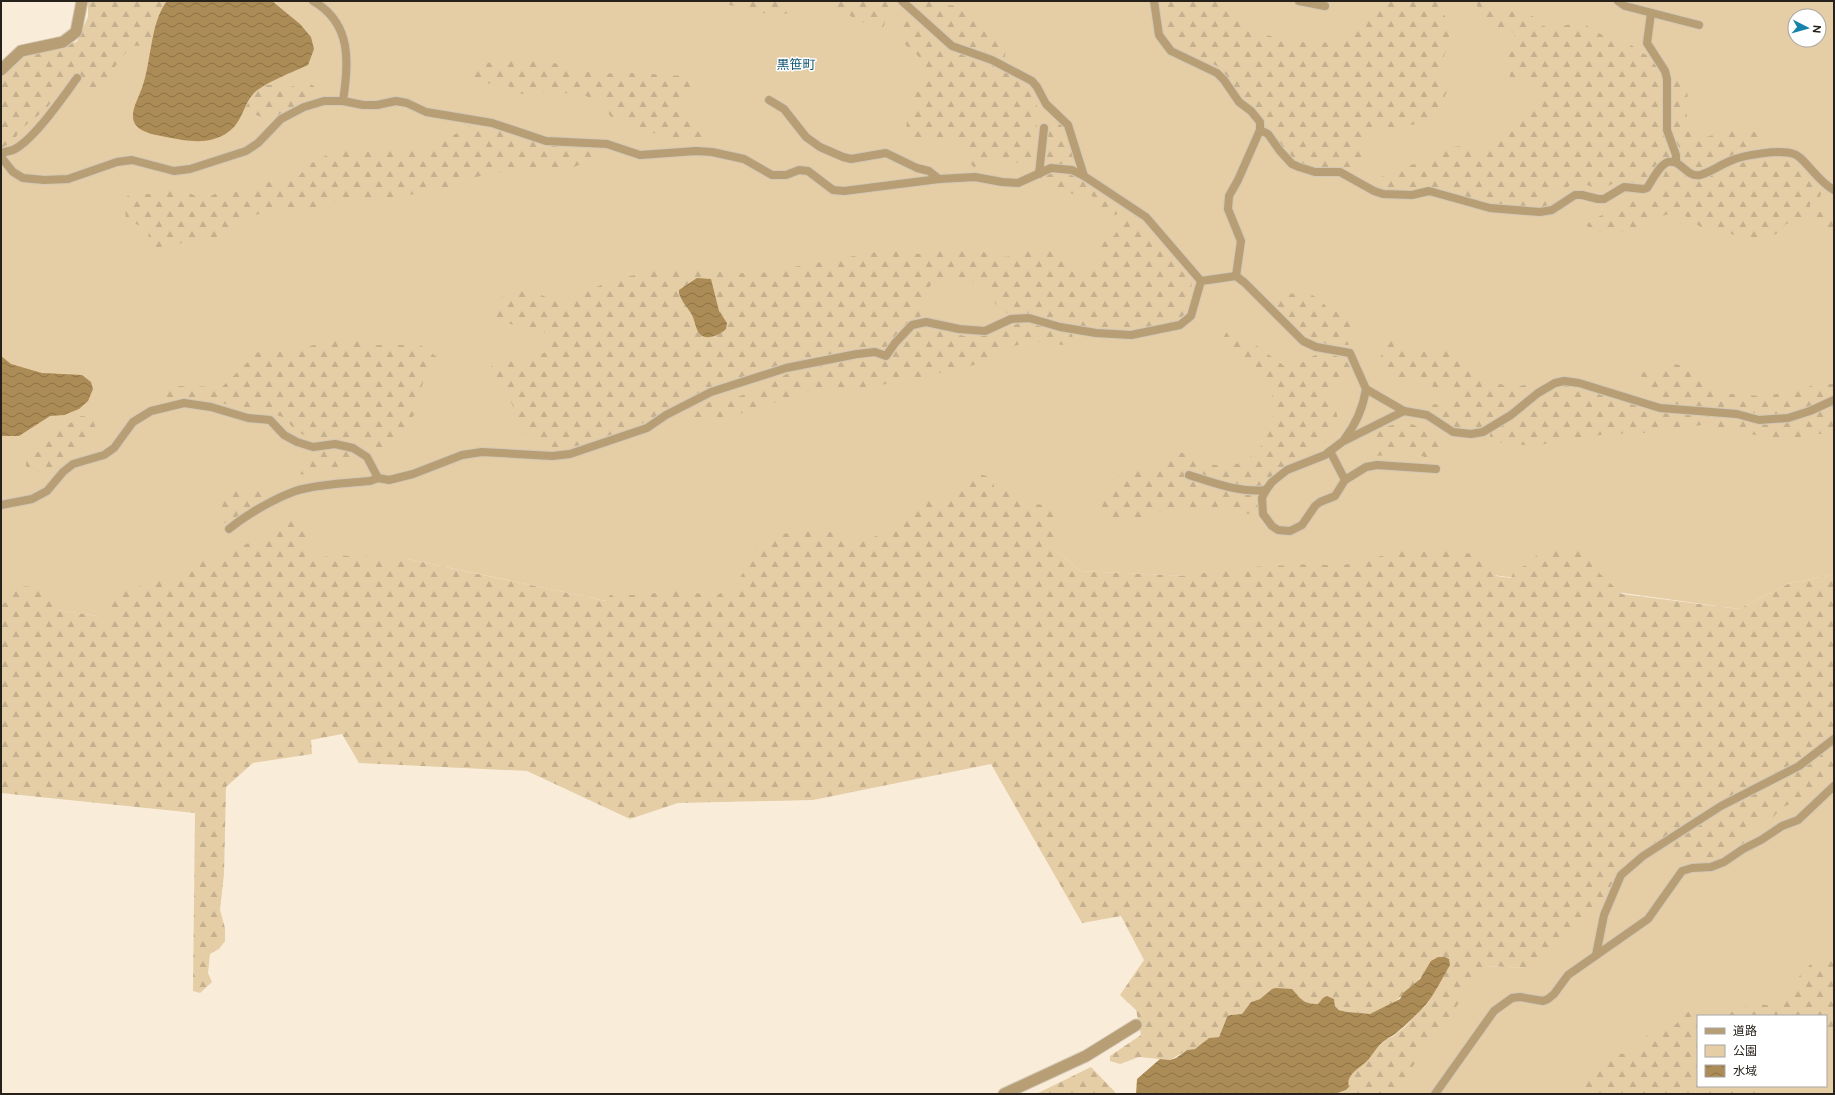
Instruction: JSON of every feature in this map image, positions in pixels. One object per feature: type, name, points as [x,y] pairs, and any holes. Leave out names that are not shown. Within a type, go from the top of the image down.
[{"type":"street","points":[[1,70],[21,50],[62,42],[76,32],[82,1]]},
{"type":"street","points":[[1004,1094],[1086,1056],[1136,1025]]},
{"type":"lane","points":[[313,1],[322,6],[336,22],[343,36],[347,53],[348,72],[343,101]]},
{"type":"lane","points":[[902,1],[952,46],[992,60],[1032,81],[1046,104],[1068,125],[1084,176]]},
{"type":"lane","points":[[1154,1],[1159,35],[1171,51],[1217,72],[1239,102],[1251,111],[1260,122],[1260,130],[1229,196],[1228,208],[1241,241],[1236,276]]},
{"type":"lane","points":[[1299,1],[1325,6]]},
{"type":"lane","points":[[1618,1],[1625,6],[1699,25]]},
{"type":"lane","points":[[1651,13],[1647,43],[1665,71],[1667,79],[1667,130],[1676,156],[1676,162]]},
{"type":"lane","points":[[1,153],[14,150],[26,140],[50,115],[77,78]]},
{"type":"lane","points":[[768,100],[784,109],[806,137],[820,147],[851,159],[886,153],[917,168],[929,171],[939,179]]},
{"type":"lane","points":[[1,157],[13,172],[22,178],[44,180],[68,179],[117,162],[132,160],[174,171],[190,169],[246,152],[258,143],[281,119],[304,107],[324,101],[343,101],[363,105],[377,105],[396,101],[407,103],[426,112],[492,123],[546,141],[607,144],[640,155],[696,151],[712,152],[744,159],[772,175],[786,175],[799,170],[808,171],[833,190],[844,191],[939,179],[975,178],[1018,183],[1051,168],[1072,170],[1084,176],[1146,217],[1201,281]]},
{"type":"lane","points":[[1039,174],[1044,128]]},
{"type":"lane","points":[[1260,130],[1268,134],[1280,151],[1292,164],[1299,167],[1315,172],[1340,172],[1374,191],[1383,194],[1412,196],[1429,191],[1490,208],[1540,212],[1552,210],[1575,195],[1582,194],[1598,199],[1604,199],[1624,187],[1647,188],[1664,164],[1669,162],[1676,162],[1690,174],[1697,176],[1705,174],[1732,160],[1745,156],[1781,152],[1796,154],[1823,183],[1834,190]]},
{"type":"lane","points":[[1201,281],[1236,276],[1245,283],[1303,341],[1316,347],[1350,353],[1366,389],[1362,409],[1357,420],[1342,442]]},
{"type":"lane","points":[[229,529],[245,515],[291,493],[307,488],[370,481],[378,478],[389,480],[413,474],[462,455],[482,452],[552,456],[570,454],[647,428],[666,415],[711,392],[786,368],[857,354],[875,352],[886,356],[895,343],[912,325],[926,322],[959,330],[984,331],[1011,319],[1029,318],[1060,327],[1096,333],[1131,335],[1180,325],[1191,316],[1201,281]]},
{"type":"lane","points":[[1366,389],[1404,411],[1427,415],[1453,432],[1471,434],[1483,432],[1506,419],[1538,393],[1555,383],[1564,381],[1660,408],[1737,414],[1759,420],[1788,418],[1810,411],[1834,400]]},
{"type":"lane","points":[[1,505],[32,499],[47,491],[63,472],[73,464],[104,455],[114,448],[133,422],[152,411],[184,403],[211,407],[248,418],[270,420],[284,435],[297,442],[313,447],[335,444],[353,448],[367,457],[378,478]]},
{"type":"lane","points":[[1404,411],[1342,442],[1324,455],[1287,470],[1272,482],[1266,490],[1262,498],[1263,514],[1272,526],[1278,530],[1290,531],[1302,525],[1315,506],[1320,502],[1335,496],[1345,480],[1366,467],[1377,465],[1436,469]]},
{"type":"lane","points":[[1330,451],[1345,480]]},
{"type":"lane","points":[[1189,475],[1243,490],[1266,490]]},
{"type":"lane","points":[[1596,955],[1604,915],[1621,875],[1643,856],[1721,806],[1798,766],[1834,739]]},
{"type":"lane","points":[[1435,1094],[1494,1011],[1503,1002],[1512,998],[1520,997],[1543,1001],[1548,999],[1554,994],[1568,975],[1648,919],[1682,871],[1692,868],[1711,867],[1724,862],[1742,849],[1761,840],[1782,826],[1798,820],[1834,786]]},
{"type":"green space","points":[[88,1],[1834,1],[1834,574],[1788,584],[1739,609],[1457,570],[1189,576],[1080,571],[1057,551],[692,619],[408,559],[198,593],[105,617],[1,602],[1,78],[22,57],[77,42],[88,17]]},
{"type":"green space","points":[[88,1],[167,1],[161,8],[152,45],[131,46],[106,78],[101,90],[91,97],[84,93],[80,87],[81,79],[74,74],[45,110],[22,128],[12,142],[1,148],[1,78],[22,57],[77,42],[88,17]]},
{"type":"green space","points":[[719,1],[793,1],[792,7],[788,13],[754,14],[744,6],[733,6]]},
{"type":"green space","points":[[826,1],[890,1],[884,26],[878,29],[853,18],[847,13],[839,11]]},
{"type":"green space","points":[[907,1],[945,1],[946,5],[958,6],[995,38],[1003,43],[1006,49],[1004,62],[952,42]]},
{"type":"green space","points":[[1161,1],[1231,1],[1238,18],[1242,23],[1250,28],[1274,37],[1316,43],[1337,40],[1345,36],[1369,13],[1374,1],[1437,1],[1439,8],[1447,19],[1449,26],[1449,40],[1441,64],[1439,76],[1447,83],[1448,90],[1431,121],[1391,129],[1366,132],[1364,142],[1366,162],[1352,168],[1315,168],[1299,163],[1281,147],[1263,114],[1233,86],[1219,67],[1178,48],[1169,34]]},
{"type":"green space","points":[[1476,1],[1489,1],[1493,7],[1524,12],[1538,19],[1542,25],[1548,28],[1557,28],[1577,22],[1584,24],[1607,38],[1633,46],[1636,50],[1653,58],[1664,77],[1664,128],[1665,137],[1672,158],[1660,161],[1647,182],[1619,181],[1603,188],[1592,187],[1583,183],[1575,182],[1565,189],[1557,190],[1550,197],[1547,205],[1538,209],[1493,205],[1434,187],[1402,192],[1382,186],[1381,177],[1393,170],[1425,161],[1441,148],[1463,146],[1472,148],[1481,147],[1495,140],[1523,113],[1533,108],[1544,97],[1534,84],[1510,78],[1508,54],[1515,38],[1514,33],[1494,26],[1485,20],[1478,10]]},
{"type":"green space","points":[[907,13],[951,50],[996,67],[1019,78],[1032,88],[1037,102],[1037,125],[1033,159],[1028,163],[1023,164],[1001,156],[989,155],[984,164],[974,167],[967,159],[964,148],[959,142],[948,140],[916,143],[910,137],[907,130],[907,121],[922,77],[922,68],[921,61],[918,56],[906,45],[898,32],[900,18]]},
{"type":"green space","points":[[507,60],[541,61],[565,65],[601,75],[617,72],[684,76],[693,83],[675,104],[675,111],[701,127],[704,135],[697,140],[687,137],[670,137],[636,129],[610,116],[603,103],[581,94],[545,92],[521,94],[504,83],[478,84],[472,80],[471,68],[479,64]]},
{"type":"green space","points":[[1674,71],[1681,77],[1687,90],[1687,127],[1706,137],[1734,130],[1750,130],[1755,132],[1762,139],[1762,147],[1750,153],[1732,156],[1700,171],[1689,169],[1681,161],[1675,148],[1672,132],[1670,115],[1670,75]]},
{"type":"green space","points":[[307,81],[315,87],[318,93],[315,97],[277,115],[268,118],[263,117],[249,113],[246,107],[254,93],[266,85],[274,85],[285,89]]},
{"type":"green space","points":[[1058,123],[1066,131],[1068,136],[1072,149],[1073,167],[1052,165],[1047,157],[1049,127]]},
{"type":"green space","points":[[472,125],[489,127],[513,134],[599,147],[603,151],[599,158],[568,169],[532,169],[493,173],[472,178],[457,187],[396,197],[334,202],[303,212],[278,207],[234,223],[227,231],[217,237],[154,248],[147,245],[149,232],[146,227],[132,223],[126,219],[124,198],[130,195],[151,194],[161,189],[181,188],[197,197],[208,197],[227,189],[238,192],[250,190],[260,182],[291,181],[300,175],[308,165],[327,155],[351,147],[382,151],[395,148],[426,150]]},
{"type":"green space","points":[[1782,157],[1796,161],[1819,187],[1821,194],[1819,200],[1810,204],[1810,210],[1798,220],[1786,224],[1778,233],[1763,240],[1752,240],[1724,232],[1710,231],[1699,226],[1684,215],[1675,213],[1665,215],[1654,222],[1624,232],[1595,232],[1588,229],[1587,224],[1598,217],[1634,200],[1647,199],[1660,185],[1666,169],[1670,167],[1674,167],[1679,170],[1689,179],[1698,180],[1707,178],[1733,164]]},
{"type":"green space","points":[[1057,173],[1073,174],[1116,201],[1121,208],[1120,211],[1116,215],[1104,209],[1090,195],[1066,192],[1053,188],[1042,182],[1045,175]]},
{"type":"green space","points":[[1818,212],[1834,212],[1834,239],[1813,225],[1811,217]]},
{"type":"green space","points":[[1131,216],[1137,217],[1172,254],[1192,281],[1189,305],[1185,314],[1176,321],[1121,332],[1099,330],[1036,314],[1025,313],[1009,315],[996,304],[977,283],[957,278],[936,280],[923,293],[921,316],[906,325],[886,349],[860,349],[783,364],[710,387],[646,422],[582,445],[554,449],[535,443],[522,432],[516,412],[510,400],[492,378],[491,366],[501,359],[528,359],[546,352],[554,339],[542,331],[501,322],[496,317],[497,304],[503,296],[522,291],[537,293],[548,298],[563,299],[621,278],[658,270],[687,269],[755,274],[893,249],[919,254],[951,247],[967,246],[986,253],[1006,257],[1036,248],[1054,252],[1067,259],[1075,270],[1088,271],[1095,268],[1100,259],[1099,243],[1114,236],[1124,219]],"holes":[[[697,278],[711,279],[719,311],[727,323],[697,329],[695,321],[679,290]]]},
{"type":"green space","points":[[1284,293],[1312,295],[1321,300],[1328,309],[1339,313],[1348,322],[1354,333],[1354,339],[1348,345],[1323,343],[1313,341],[1298,333],[1273,304],[1273,299],[1277,295]]},
{"type":"green space","points":[[1024,322],[1072,334],[1073,340],[1071,344],[1063,345],[1031,341],[1011,347],[988,360],[964,368],[861,389],[816,389],[798,396],[748,410],[732,418],[687,421],[679,417],[687,409],[719,399],[730,399],[759,390],[790,372],[874,356],[886,360],[894,353],[907,336],[915,330],[922,328],[937,329],[968,337],[975,337],[988,335]]},
{"type":"green space","points":[[1230,331],[1238,332],[1291,371],[1310,357],[1316,355],[1322,354],[1345,359],[1351,369],[1350,377],[1346,380],[1338,380],[1333,396],[1338,420],[1334,432],[1326,441],[1284,468],[1263,486],[1256,488],[1187,472],[1185,478],[1209,486],[1252,495],[1256,498],[1259,512],[1245,514],[1196,509],[1164,511],[1128,521],[1118,521],[1109,517],[1100,507],[1105,492],[1119,476],[1141,468],[1156,467],[1169,456],[1178,452],[1212,464],[1230,466],[1244,461],[1256,452],[1265,440],[1271,427],[1274,413],[1273,398],[1268,385],[1260,372],[1224,344],[1222,340],[1226,333]]},
{"type":"green space","points":[[343,339],[357,340],[372,345],[420,345],[437,357],[423,382],[417,408],[413,417],[398,438],[388,446],[373,446],[360,438],[338,440],[313,438],[297,431],[282,417],[248,408],[191,400],[177,400],[161,405],[160,399],[169,389],[179,386],[222,387],[259,351],[310,346]]},
{"type":"green space","points":[[1389,339],[1402,343],[1410,352],[1424,352],[1438,349],[1453,351],[1480,377],[1494,383],[1516,387],[1525,385],[1529,389],[1528,395],[1505,414],[1487,425],[1468,429],[1454,427],[1431,413],[1430,408],[1434,404],[1447,405],[1451,391],[1425,385],[1412,379],[1406,382],[1395,383],[1391,382],[1384,375],[1378,363]]},
{"type":"green space","points":[[1674,364],[1686,366],[1730,394],[1761,396],[1791,392],[1818,384],[1834,384],[1834,397],[1804,411],[1778,415],[1764,415],[1722,408],[1671,406],[1654,402],[1645,393],[1641,373]]},
{"type":"green space","points":[[1568,385],[1655,410],[1737,419],[1760,424],[1777,425],[1799,421],[1834,405],[1834,434],[1817,434],[1783,440],[1702,425],[1645,433],[1607,434],[1532,446],[1496,442],[1490,439],[1490,433],[1524,412],[1545,393],[1552,389]]},
{"type":"green space","points":[[81,416],[92,417],[96,429],[90,439],[47,473],[32,471],[26,466],[26,456],[44,450],[49,433]]},
{"type":"green space","points":[[1406,422],[1433,432],[1447,448],[1427,458],[1407,450],[1388,455],[1376,456],[1372,436],[1380,428]]},
{"type":"green space","points":[[337,449],[347,452],[352,460],[350,465],[339,469],[307,474],[296,473],[295,469],[301,462],[318,451]]},
{"type":"green space","points":[[980,474],[992,478],[995,490],[1002,488],[1016,491],[1019,497],[1034,504],[1046,505],[1054,510],[1056,520],[1057,551],[1080,571],[1189,576],[1227,568],[1312,564],[1340,566],[1414,548],[1476,554],[1490,565],[1496,576],[1511,578],[1514,571],[1528,564],[1538,554],[1555,547],[1572,547],[1585,554],[1598,572],[1622,594],[1739,609],[1788,584],[1834,574],[1834,734],[1797,764],[1719,803],[1619,875],[1605,901],[1545,958],[1528,968],[1486,966],[1397,1088],[1389,1094],[1335,1094],[1346,1090],[1349,1087],[1349,1077],[1362,1063],[1368,1060],[1373,1052],[1388,1038],[1392,1037],[1405,1027],[1428,1003],[1432,995],[1425,971],[1415,984],[1393,1003],[1377,1012],[1370,1014],[1342,1011],[1335,1006],[1335,1002],[1311,1004],[1300,999],[1295,993],[1272,989],[1260,999],[1251,1002],[1242,1014],[1230,1015],[1226,1019],[1219,1037],[1209,1038],[1195,1049],[1187,1050],[1170,1060],[1139,1057],[1120,1064],[1110,1061],[1110,1056],[1141,1035],[1136,1010],[1120,995],[1144,960],[1121,916],[1082,923],[991,764],[813,800],[678,803],[630,819],[527,771],[359,763],[342,734],[311,740],[312,754],[253,763],[226,787],[224,874],[220,910],[225,928],[225,941],[219,949],[210,954],[208,973],[212,982],[200,993],[193,991],[195,813],[1,793],[1,602],[12,603],[13,595],[17,588],[34,587],[45,591],[59,601],[57,610],[105,617],[114,614],[110,608],[111,597],[117,592],[135,589],[145,583],[185,575],[203,561],[219,560],[227,552],[256,540],[289,521],[302,523],[308,532],[304,562],[332,555],[408,559],[606,601],[610,595],[637,595],[674,591],[717,595],[735,586],[747,566],[749,557],[760,540],[781,534],[815,530],[830,532],[860,542],[876,536],[892,526],[911,508],[929,499],[938,500],[962,488],[973,477]]},
{"type":"green space","points":[[269,487],[277,491],[276,495],[225,523],[217,515],[214,508],[228,495],[244,489]]},
{"type":"green space","points":[[1834,734],[1834,1094],[1373,1094],[1486,966],[1528,968],[1619,875],[1797,764]]},
{"type":"green space","points":[[1834,742],[1834,775],[1823,777],[1806,801],[1783,807],[1772,818],[1760,817],[1756,820],[1745,842],[1725,857],[1710,862],[1687,860],[1670,847],[1669,842]]},
{"type":"green space","points":[[1834,959],[1834,1027],[1827,1033],[1827,1015],[1712,1015],[1720,1008],[1727,1007],[1730,1012],[1737,1011],[1753,1003],[1769,1005],[1784,993],[1814,961],[1829,961]]},
{"type":"green space","points":[[1691,1009],[1696,1011],[1698,1015],[1697,1015],[1697,1087],[1774,1087],[1770,1091],[1761,1094],[1583,1094],[1584,1078],[1613,1053],[1625,1054],[1640,1046],[1649,1032],[1657,1028],[1675,1025]]},
{"type":"green space","points":[[1091,1067],[1115,1092],[1115,1094],[1036,1094]]},
{"type":"water","points":[[167,1],[272,1],[300,24],[311,37],[314,49],[308,65],[272,81],[254,93],[234,127],[219,137],[211,140],[193,141],[166,137],[143,131],[136,125],[133,112],[144,82],[157,21],[161,10]]},
{"type":"water","points":[[697,278],[711,279],[719,311],[727,323],[726,329],[712,337],[705,337],[699,333],[692,315],[679,293],[679,290]]},
{"type":"water","points":[[1,356],[11,364],[42,373],[82,375],[91,382],[93,389],[88,401],[79,409],[64,415],[50,416],[19,436],[1,436]]},
{"type":"water","points":[[1438,957],[1445,957],[1449,959],[1450,965],[1431,998],[1411,1020],[1382,1043],[1369,1059],[1355,1071],[1349,1078],[1349,1087],[1346,1090],[1335,1094],[1136,1094],[1137,1079],[1160,1059],[1170,1060],[1176,1058],[1187,1050],[1195,1049],[1209,1038],[1219,1037],[1227,1017],[1230,1015],[1242,1014],[1251,1002],[1260,999],[1272,989],[1292,989],[1303,1000],[1313,1004],[1318,1004],[1327,996],[1334,999],[1335,1006],[1339,1010],[1370,1014],[1400,999],[1403,993],[1420,979],[1431,961]]},
{"type":"district","name":"黒笹町","points":[[796,64]]}]
